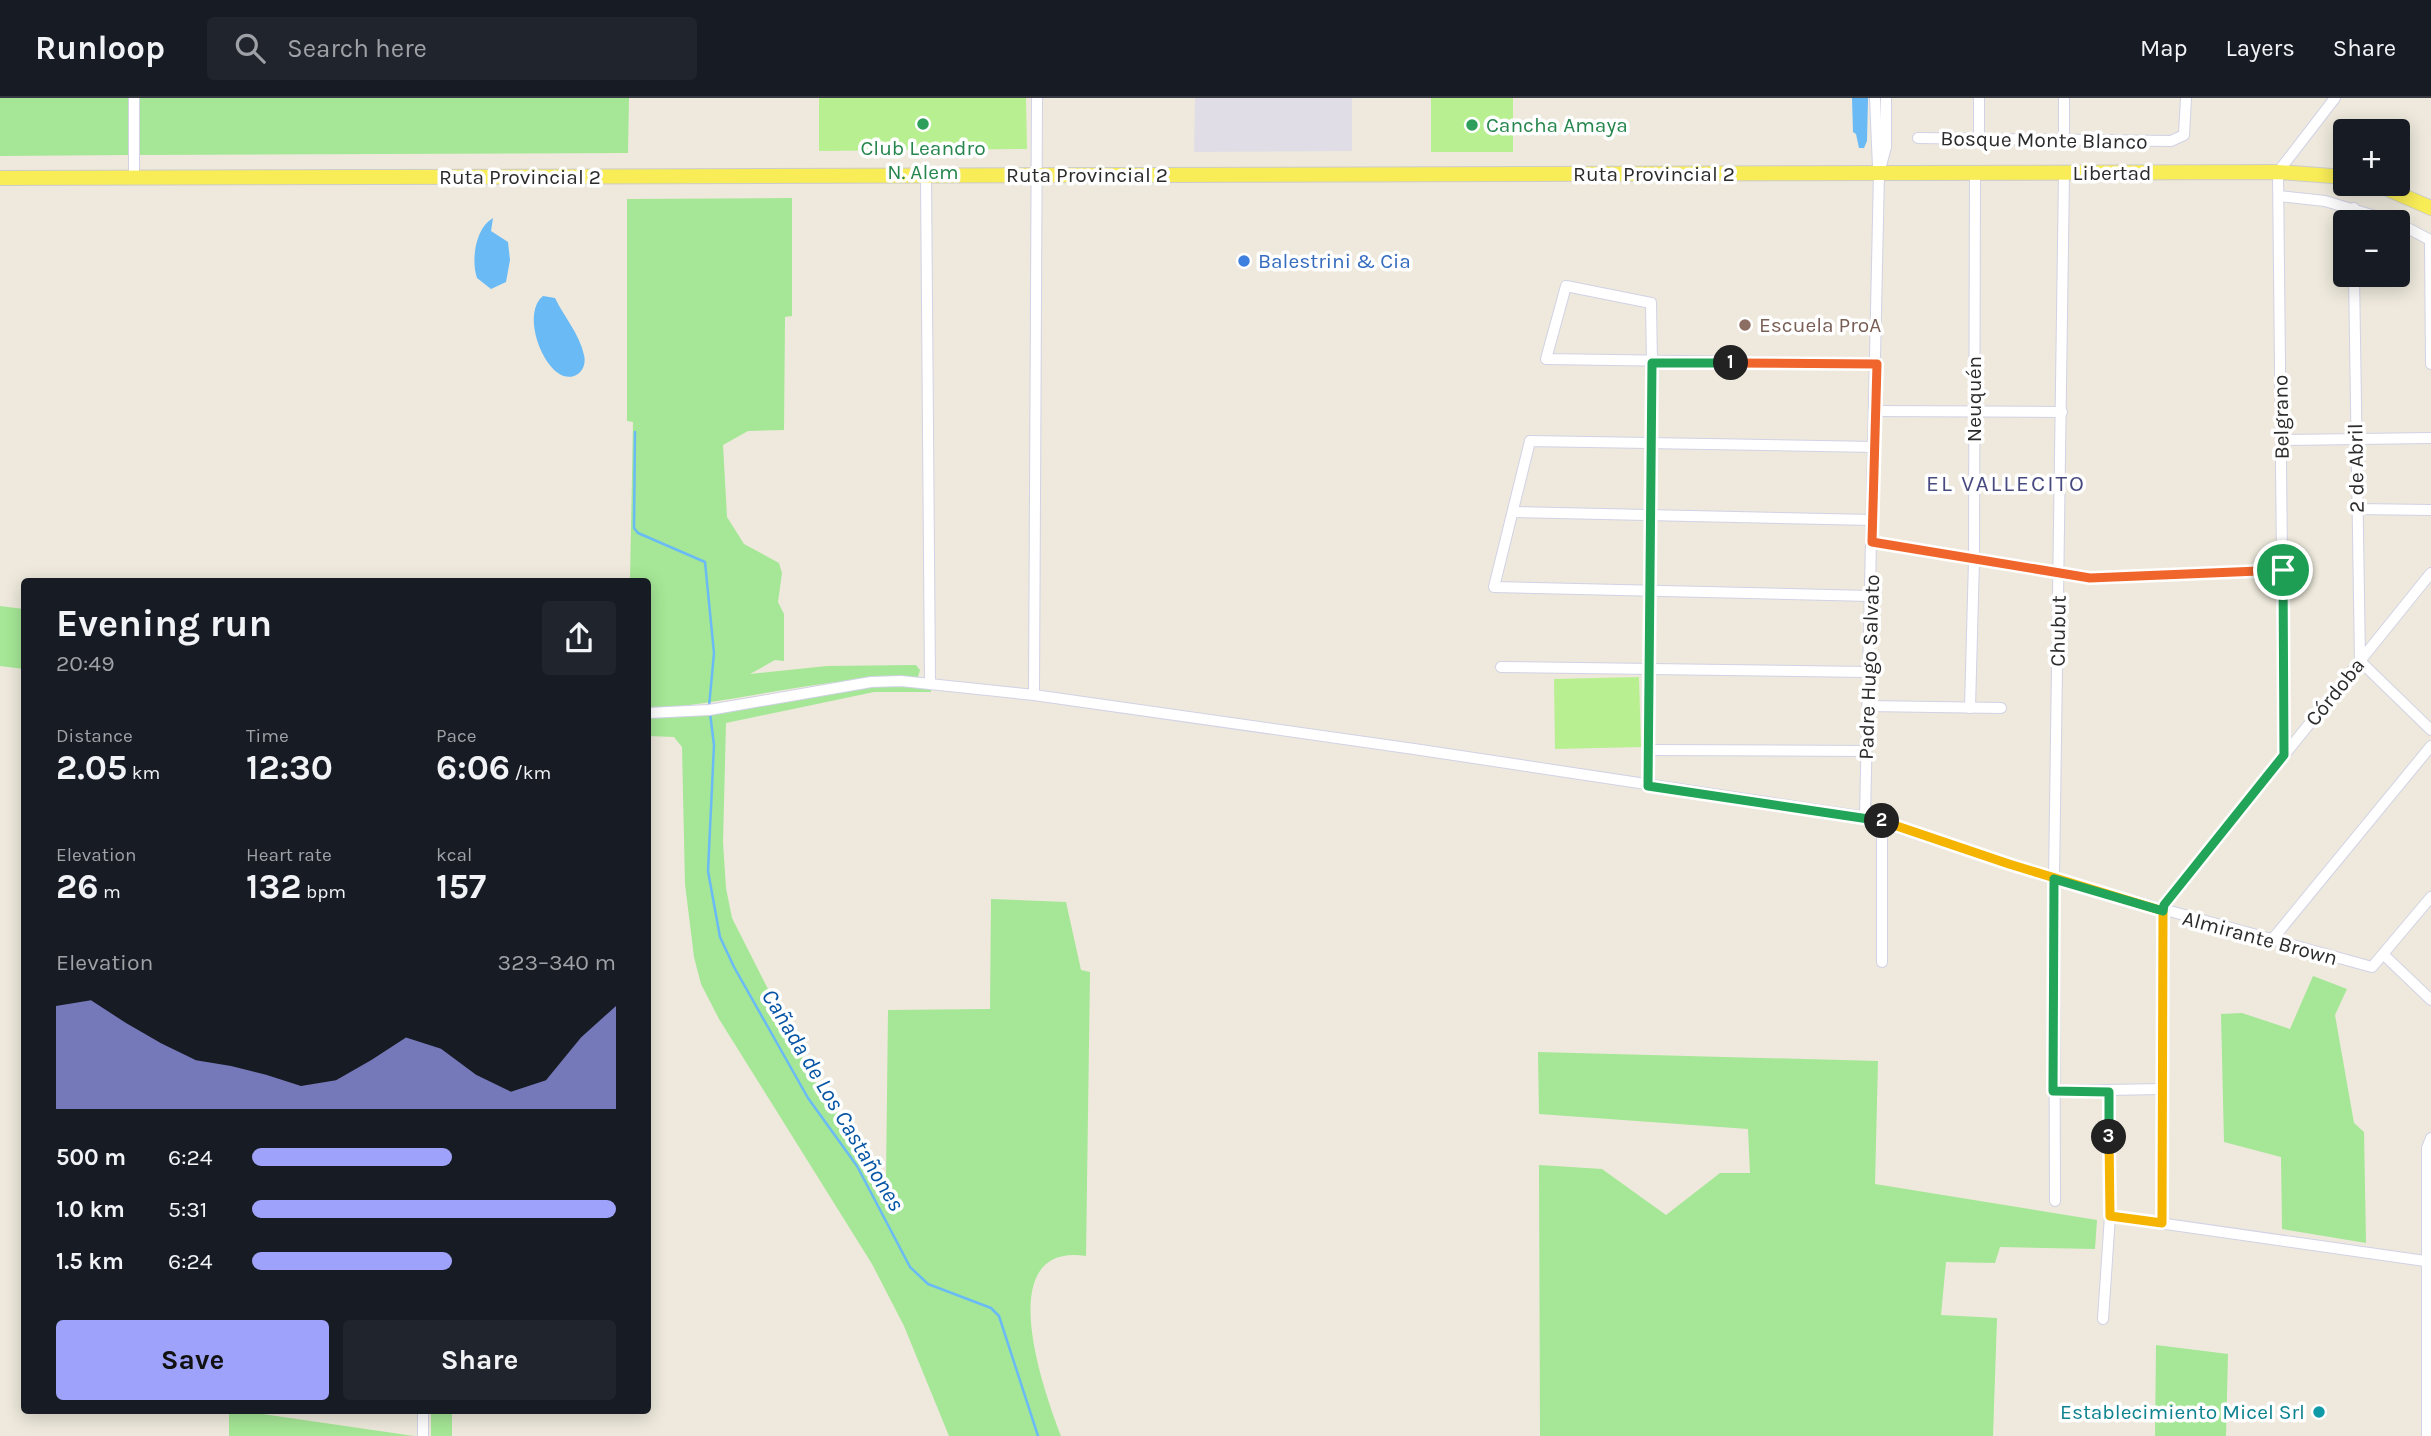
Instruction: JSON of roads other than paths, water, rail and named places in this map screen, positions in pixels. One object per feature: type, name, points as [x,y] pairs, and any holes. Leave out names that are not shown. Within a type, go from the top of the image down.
[{"type":"main road","name":"Libertad","points":[[1879,173],[2278,172],[2333,176]]},
{"type":"main road","name":"Ruta Provincial 2","points":[[0,178],[1879,173]]},
{"type":"main road","points":[[2404,196],[2431,208]]},
{"type":"street","points":[[134,98],[134,178]]},
{"type":"street","points":[[1034,695],[1037,98]]},
{"type":"street","points":[[1875,98],[1875,147],[1879,173]]},
{"type":"street","name":"Padre Hugo Salvato","points":[[1864,817],[1877,364],[1879,173],[1886,147],[1886,98]]},
{"type":"street","points":[[1979,98],[1979,139]]},
{"type":"street","points":[[2064,98],[2064,140]]},
{"type":"street","name":"Bosque Monte Blanco","points":[[1918,138],[2171,141],[2184,135],[2186,98]]},
{"type":"street","points":[[2278,172],[2335,98]]},
{"type":"street","name":"Belgrano","points":[[2278,172],[2284,755]]},
{"type":"street","name":"Neuquén","points":[[1970,708],[1974,560],[1975,173]]},
{"type":"street","name":"Chubut","points":[[2055,1201],[2054,879],[2064,174]]},
{"type":"street","points":[[926,176],[930,683]]},
{"type":"street","points":[[2279,196],[2360,210]]},
{"type":"street","points":[[2410,230],[2430,239],[2431,364]]},
{"type":"street","points":[[1648,786],[1652,363],[1651,303],[1566,286],[1546,359],[1652,363],[1877,364]]},
{"type":"street","name":"2 de Abril","points":[[2354,287],[2360,661]]},
{"type":"street","points":[[1875,411],[2062,412]]},
{"type":"street","points":[[2282,440],[2431,438]]},
{"type":"street","points":[[1870,596],[1494,587],[1530,441],[1874,447]]},
{"type":"street","points":[[2357,509],[2431,510]]},
{"type":"street","points":[[1513,512],[1872,520]]},
{"type":"street","points":[[1872,542],[2059,575],[2116,578],[2283,570]]},
{"type":"street","name":"Córdoba","points":[[2163,911],[2164,905],[2431,573]]},
{"type":"street","points":[[2360,661],[2431,730]]},
{"type":"street","points":[[1501,667],[1868,672]]},
{"type":"street","name":"Almirante Brown","points":[[651,713],[709,710],[871,682],[930,683],[1034,695],[1864,817],[2054,879],[2271,941],[2359,964],[2376,965],[2384,955]]},
{"type":"street","points":[[1868,706],[2001,708]]},
{"type":"street","points":[[2271,941],[2431,746]]},
{"type":"street","points":[[1649,750],[1866,751]]},
{"type":"street","points":[[1882,821],[1882,962]]},
{"type":"street","points":[[2431,897],[2384,955],[2431,1000]]},
{"type":"street","points":[[2162,1223],[2163,911]]},
{"type":"street","points":[[2053,1091],[2161,1089]]},
{"type":"street","points":[[2103,1319],[2110,1216],[2109,1092]]},
{"type":"street","points":[[2427,1436],[2429,1323],[2425,1261],[2427,1148],[2431,1138]]},
{"type":"street","points":[[2110,1216],[2425,1261]]},
{"type":"street","points":[[423,1414],[423,1436]]},
{"type":"water","points":[[1852,98],[1868,98],[1867,141],[1864,148],[1859,148],[1856,134],[1853,132]]},
{"type":"water","points":[[493,218],[491,231],[508,242],[510,260],[506,282],[491,289],[477,278],[474,263],[478,237]]},
{"type":"water","points":[[543,296],[555,298],[582,347],[585,361],[578,374],[569,377],[558,373],[551,367],[540,347],[534,313]]},
{"type":"waterway","name":"Cañada de Los Castañones","points":[[635,432],[634,528],[638,533],[705,562],[714,653],[709,707]]},
{"type":"waterway","name":"Cañada de Los Castañones","points":[[710,713],[714,745],[708,871],[720,937],[734,967],[808,1098],[857,1166],[910,1267],[928,1284],[991,1308],[999,1316],[1038,1436]]},
{"type":"place","name":"Club Leandro N. Alem","points":[[923,124]]},
{"type":"place","name":"Cancha Amaya","points":[[1472,125]]},
{"type":"place","name":"Balestrini & Cia","points":[[1244,261]]},
{"type":"place","name":"Escuela ProA","points":[[1745,325]]},
{"type":"place","name":"Establecimiento Micel Srl","points":[[2319,1412]]},
{"type":"district","name":"EL VALLECITO","points":[[2006,483]]}]
